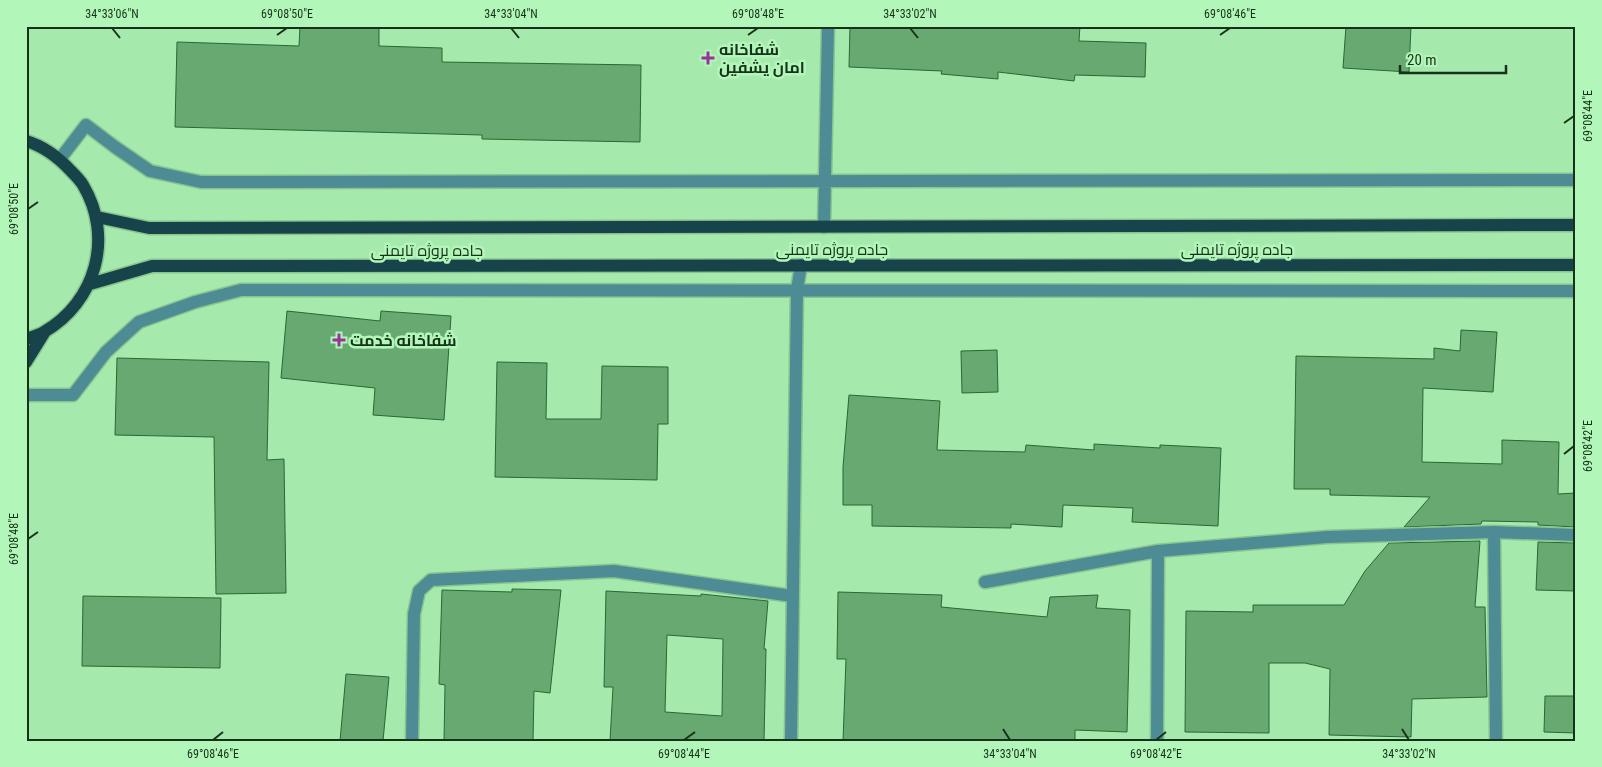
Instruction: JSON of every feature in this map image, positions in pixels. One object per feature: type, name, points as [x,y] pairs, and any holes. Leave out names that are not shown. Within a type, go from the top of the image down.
[{"type":"main road","points":[[26,362],[44,333],[71,312],[90,284],[99,252],[97,217],[83,185],[60,159],[27,139]]},
{"type":"main road","name":"جاده پروژه تایمنی","points":[[97,217],[149,228],[1576,225]]},
{"type":"main road","name":"جاده پروژه تایمنی","points":[[90,284],[152,266],[1576,265]]},
{"type":"main road","points":[[26,338],[44,333]]},
{"type":"street","points":[[824,227],[828,26]]},
{"type":"street","points":[[60,159],[86,125],[150,170],[201,182],[1576,180]]},
{"type":"street","points":[[792,741],[792,596],[797,290],[801,266]]},
{"type":"street","points":[[26,395],[73,395],[106,352],[139,322],[195,302],[241,290],[1576,291]]},
{"type":"street","points":[[984,582],[1158,551],[1327,537],[1494,532],[1576,535]]},
{"type":"street","points":[[1494,532],[1496,741]]},
{"type":"street","points":[[1157,741],[1158,551]]},
{"type":"street","points":[[412,741],[414,614],[419,591],[431,580],[614,571],[792,596]]},
{"type":"building","points":[[300,26],[379,26],[379,46],[442,48],[442,62],[641,65],[640,142],[482,139],[482,135],[175,127],[177,42],[299,46]]},
{"type":"building","points":[[850,26],[1080,26],[1079,41],[1146,43],[1145,77],[1075,75],[1074,81],[998,72],[998,79],[941,74],[942,71],[849,67]]},
{"type":"building","points":[[1346,26],[1411,26],[1409,72],[1343,68]]},
{"type":"building","points":[[287,311],[380,321],[381,311],[451,316],[444,420],[373,415],[375,388],[281,378]]},
{"type":"building","points":[[1461,330],[1497,332],[1493,392],[1423,388],[1422,462],[1502,464],[1502,440],[1559,442],[1558,494],[1576,493],[1576,527],[1538,525],[1538,522],[1482,521],[1481,524],[1404,527],[1430,497],[1330,495],[1330,489],[1294,489],[1296,356],[1434,359],[1434,348],[1460,351]]},
{"type":"building","points":[[997,350],[998,392],[962,393],[961,351]]},
{"type":"building","points":[[117,358],[269,362],[267,460],[284,459],[286,593],[216,594],[214,437],[115,435]]},
{"type":"building","points":[[497,362],[547,363],[546,419],[601,419],[602,366],[668,367],[668,424],[658,424],[657,480],[495,477]]},
{"type":"building","points":[[849,395],[940,401],[937,450],[1025,452],[1026,445],[1094,450],[1094,444],[1160,448],[1160,445],[1221,448],[1218,526],[1132,522],[1133,508],[1063,505],[1062,527],[1011,524],[1011,528],[872,526],[872,505],[843,505],[843,467]]},
{"type":"building","points":[[1480,541],[1475,607],[1485,607],[1487,697],[1412,699],[1411,737],[1329,735],[1330,669],[1305,663],[1269,663],[1269,733],[1185,732],[1186,611],[1253,612],[1253,605],[1344,605],[1365,571],[1389,543]]},
{"type":"building","points":[[1538,542],[1576,543],[1576,591],[1536,590]]},
{"type":"building","points":[[512,589],[561,590],[550,693],[534,691],[533,741],[444,741],[445,685],[439,684],[442,590],[512,592]]},
{"type":"building","points":[[606,591],[701,596],[701,594],[768,601],[764,649],[766,649],[764,741],[610,741],[613,687],[604,687]],"holes":[[[667,635],[723,639],[722,716],[665,712]]]},
{"type":"building","points":[[838,592],[942,595],[941,607],[1047,617],[1050,597],[1098,595],[1096,608],[1130,610],[1127,732],[1075,730],[1075,741],[843,741],[846,659],[837,659]]},
{"type":"building","points":[[83,596],[221,598],[220,668],[82,666]]},
{"type":"building","points":[[346,674],[389,677],[383,741],[340,741]]},
{"type":"building","points":[[1545,696],[1576,696],[1576,733],[1544,732]]},
{"type":"place","name":"شفاخانه امان یشفین","points":[[708,58]]},
{"type":"place","name":"شفاخانه خدمت","points":[[339,340]]}]
